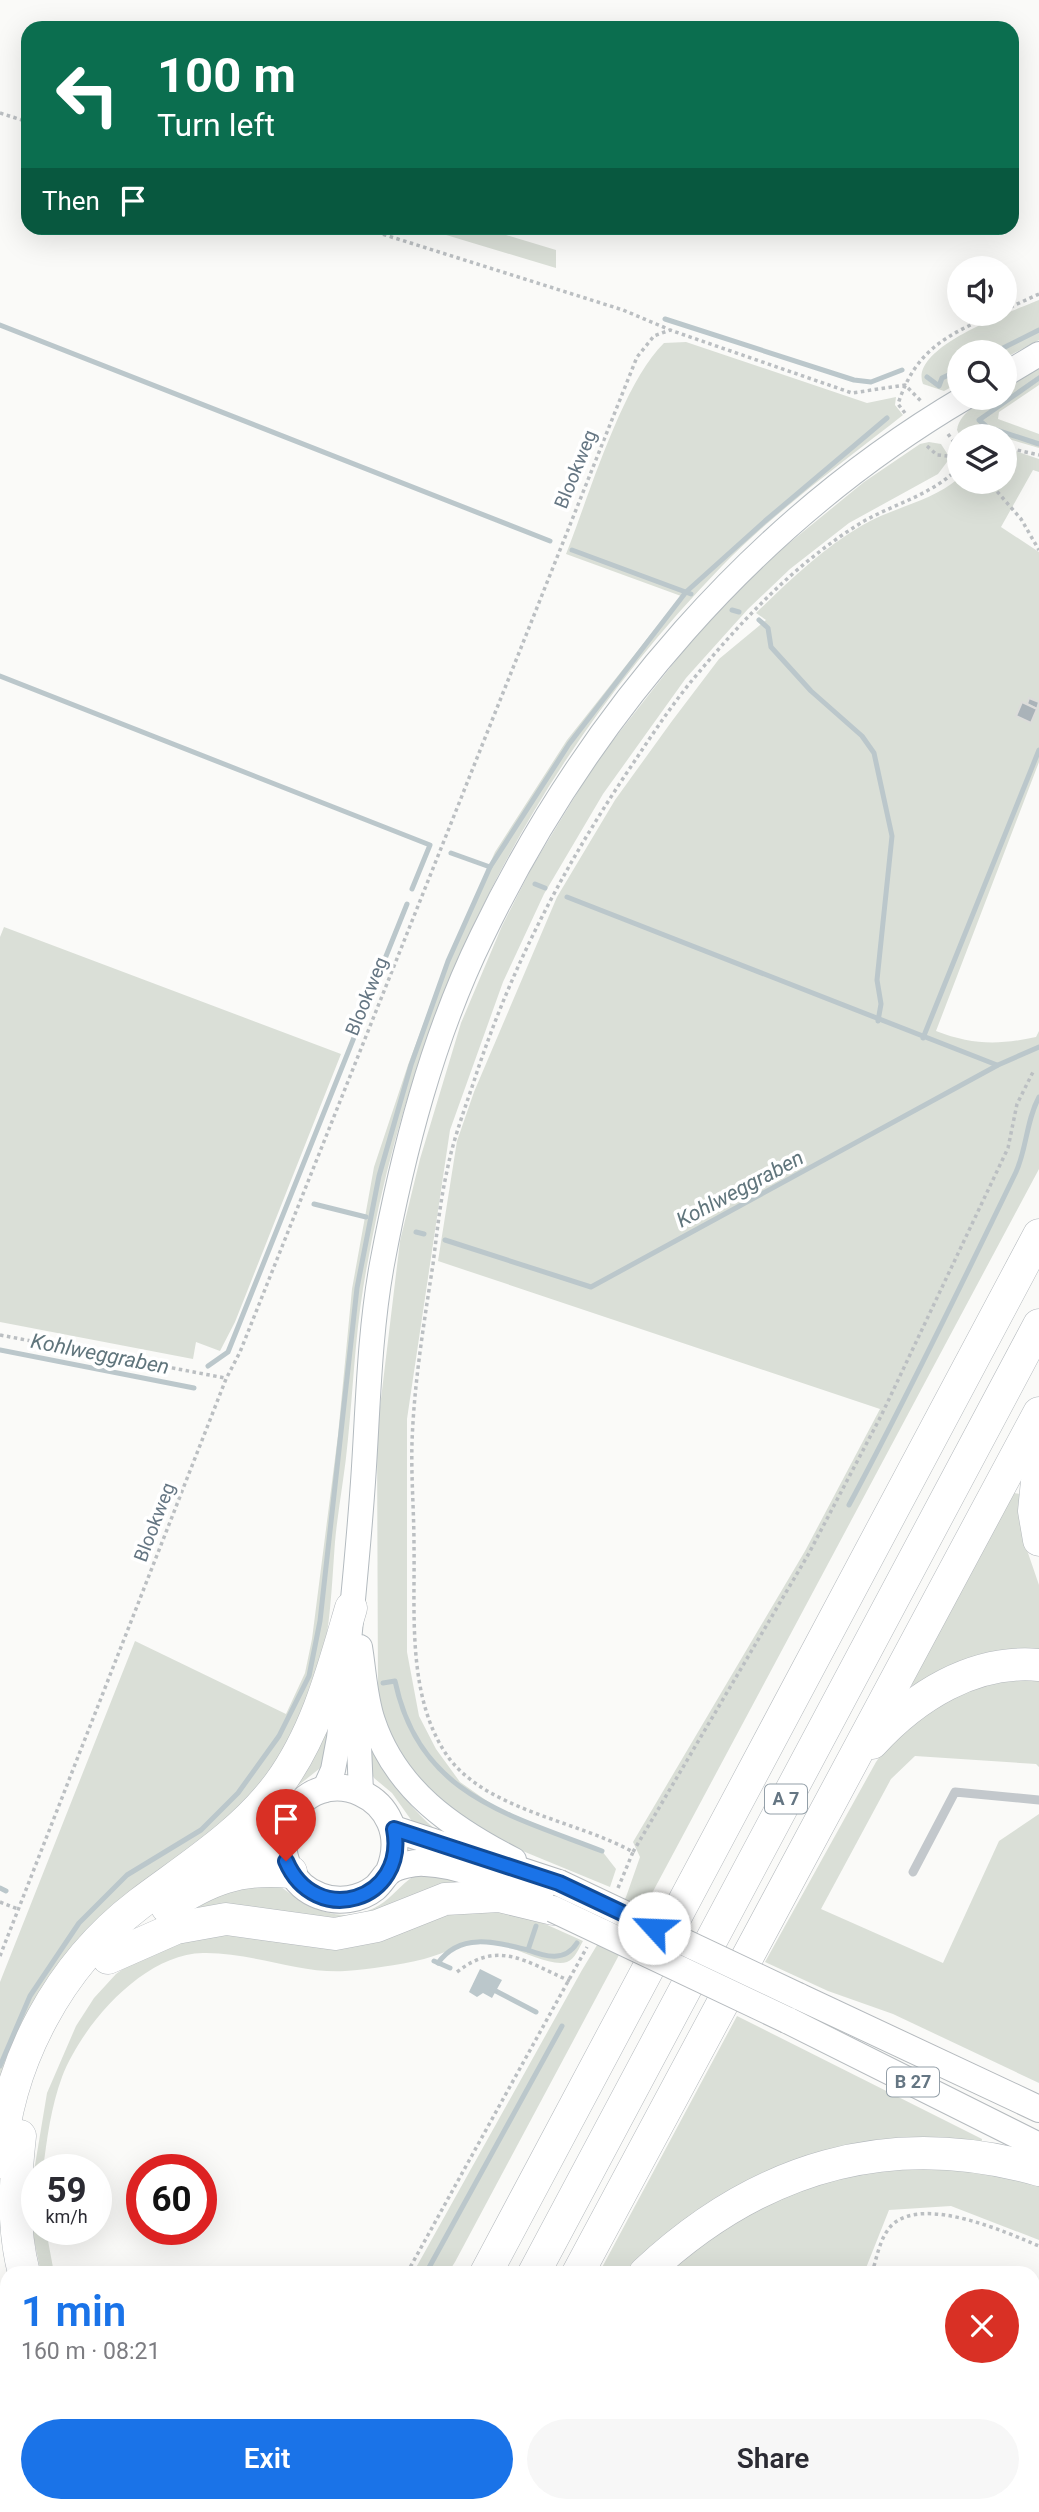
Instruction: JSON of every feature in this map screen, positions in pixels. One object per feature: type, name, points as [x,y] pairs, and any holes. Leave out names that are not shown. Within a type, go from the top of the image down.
[{"type":"highway","name":"A 7","points":[[490,2266],[1039,1235]]},
{"type":"highway","name":"A 7","points":[[538,2266],[1039,1325]]},
{"type":"highway","points":[[582,2266],[1039,1413]]},
{"type":"highway","points":[[1039,1461],[1034,1511],[1039,1541]]},
{"type":"highway","points":[[0,2162],[12,2089],[29,2042],[53,2000],[83,1959],[117,1922],[170,1884],[245,1822],[280,1783],[310,1730],[324,1697],[351,1608]]},
{"type":"highway","points":[[847,1770],[896,1717],[957,1678],[994,1668],[1039,1665]]},
{"type":"highway","points":[[170,1884],[269,1841],[287,1825]]},
{"type":"highway","points":[[22,2266],[15,2193],[21,2131],[41,2067],[70,2006],[108,1958],[152,1917],[210,1882],[235,1873],[268,1870],[291,1872]]},
{"type":"highway","points":[[108,1958],[176,1928],[226,1919],[335,1934],[377,1926],[445,1899],[556,1896]]},
{"type":"highway","points":[[653,2266],[697,2227],[727,2207],[802,2174],[838,2164],[881,2156],[930,2153],[999,2159],[1039,2171]]},
{"type":"highway","points":[[0,2199],[9,2266]]},
{"type":"highway","points":[[484,2266],[502,2244]]},
{"type":"main road","points":[[1017,367],[1039,354]]},
{"type":"main road","points":[[324,1790],[333,1770],[340,1738],[381,1268],[415,1115],[440,1040],[481,938],[564,787],[625,701],[692,622],[756,556],[830,492],[947,409]]},
{"type":"main road","points":[[361,1792],[357,1720],[362,1497]]},
{"type":"main road","points":[[360,1647],[372,1719],[385,1751],[405,1782],[425,1803],[455,1827],[556,1896]]},
{"type":"main road","points":[[343,1788],[361,1792],[382,1807],[394,1829],[396,1850],[389,1871],[367,1894],[335,1900],[305,1888],[291,1872],[284,1849],[287,1825],[298,1807],[324,1790],[343,1788]]},
{"type":"main road","name":"B 27","points":[[394,1829],[798,1996],[1039,2109]]},
{"type":"main road","name":"B 27","points":[[389,1871],[424,1863],[446,1866],[499,1883],[556,1896],[787,2020],[1039,2146]]},
{"type":"lane","points":[[913,1872],[955,1792],[1039,1800]]},
{"type":"path","points":[[0,113],[21,120]]},
{"type":"path","points":[[385,235],[623,310],[670,330],[852,393],[905,385],[923,356],[939,341],[970,326]]},
{"type":"path","points":[[1017,304],[1039,294]]},
{"type":"path","name":"Blookweg","points":[[0,1956],[226,1379],[240,1352],[636,357],[654,336],[670,330]]},
{"type":"path","points":[[905,385],[935,416]]},
{"type":"path","points":[[1017,450],[1039,455]]},
{"type":"path","points":[[633,1852],[613,1841],[502,1798],[466,1778],[445,1753],[425,1708],[415,1615],[412,1443],[421,1340],[446,1171],[484,1051],[508,986],[538,922],[588,832],[677,699],[741,624],[828,545],[860,523],[932,490],[947,477]]},
{"type":"path","points":[[999,494],[1021,519],[1039,550]]},
{"type":"path","points":[[617,1892],[633,1852],[808,1555],[881,1416],[1008,1148],[1017,1104],[1034,1070]]},
{"type":"path","points":[[0,1335],[226,1379]]},
{"type":"path","points":[[0,1902],[19,1909]]},
{"type":"path","points":[[411,2266],[593,1936]]},
{"type":"path","points":[[457,1972],[476,1956],[500,1954],[570,1981]]},
{"type":"path","points":[[874,2266],[887,2231],[907,2216],[955,2216],[1039,2246]]},
{"type":"shaded area","points":[[446,235],[506,235],[556,250],[556,268]]},
{"type":"shaded area","points":[[1039,300],[1039,340],[1017,352],[1017,340],[953,340],[979,326],[1017,326],[1017,309]]},
{"type":"shaded area","points":[[686,342],[867,403],[896,397],[895,405],[903,415],[810,488],[722,566],[652,644],[590,725],[534,811],[486,900],[445,992],[411,1088],[383,1187],[360,1308],[328,1623],[322,1662],[310,1700],[280,1756],[244,1803],[202,1846],[37,1996],[17,2034],[0,2080],[0,1982],[135,1641],[286,1714],[305,1673],[312,1639],[338,1435],[352,1289],[374,1167],[451,950],[495,852],[567,740],[681,596],[566,554],[608,442],[634,385],[664,343]]},
{"type":"shaded area","points":[[946,344],[947,389],[944,391],[923,384],[923,370],[931,357]]},
{"type":"shaded area","points":[[1039,368],[1039,385],[1017,400],[1017,381]]},
{"type":"shaded area","points":[[1002,410],[998,419],[1012,424],[959,424],[968,411]]},
{"type":"shaded area","points":[[1017,426],[1039,434],[1039,448],[1017,442]]},
{"type":"shaded area","points":[[920,444],[941,444],[947,453],[947,462],[938,474],[849,523],[790,569],[748,609],[686,678],[603,794],[544,894],[503,982],[450,1130],[407,1419],[407,1652],[419,1716],[436,1749],[460,1782],[497,1808],[602,1851],[616,1869],[610,1887],[501,1842],[429,1795],[396,1748],[378,1698],[377,1432],[400,1241],[420,1159],[461,1023],[502,926],[532,867],[596,762],[691,641],[760,567],[864,482]]},
{"type":"shaded area","points":[[1017,452],[1039,459],[1039,472],[1033,470],[1001,527],[1039,552],[1039,762],[936,1031],[962,1039],[998,1042],[1036,1037],[1039,1031],[1039,1169],[455,2262],[452,2266],[417,2266],[582,1970],[626,1897],[640,1857],[633,1842],[805,1551],[880,1409],[438,1261],[457,1141],[474,1092],[557,897],[615,800],[672,721],[719,659],[766,620],[756,613],[793,577],[861,526],[947,487],[947,494],[1017,494]]},
{"type":"shaded area","points":[[4,927],[341,1054],[235,1322],[220,1351],[196,1342],[193,1359],[0,1322],[0,937]]},
{"type":"shaded area","points":[[1009,1492],[1020,1494],[1027,1550],[1039,1585],[1039,1654],[914,1687],[909,1683]]},
{"type":"shaded area","points":[[1039,1677],[1039,1767],[1036,1764],[915,1756],[891,1779],[821,1909],[943,1963],[999,1841],[1039,1814],[1039,2083],[893,2014],[828,1991],[765,1962],[876,1762],[892,1739],[914,1718],[981,1684]]},
{"type":"shaded area","points":[[331,1704],[324,1765],[285,1796],[267,1827],[267,1815]]},
{"type":"shaded area","points":[[367,1733],[382,1763],[408,1802],[443,1836],[414,1824],[392,1793],[374,1778],[368,1766]]},
{"type":"shaded area","points":[[418,1874],[475,1884],[350,1921],[172,1912],[187,1901],[275,1882],[313,1907],[340,1915],[355,1914],[384,1902]]},
{"type":"shaded area","points":[[469,1909],[523,1914],[583,1941],[575,1956],[567,1962],[550,1962],[499,1944],[481,1942],[414,1961],[345,1971],[311,1969],[221,1954],[181,1956],[158,1965],[137,1979],[100,2015],[84,2036],[71,2057],[58,2088],[45,2154],[37,2154],[47,2093],[76,2026],[94,1998],[116,1974],[137,1959],[193,1935],[406,1924]]},
{"type":"shaded area","points":[[480,1969],[502,1980],[492,1998],[483,1993],[477,1997],[469,1992]]},
{"type":"shaded area","points":[[737,2016],[982,2139],[981,2148],[867,2147],[643,2266],[603,2266]]},
{"type":"shaded area","points":[[904,2168],[959,2169],[1039,2184],[1039,2240],[951,2206],[889,2210],[867,2266],[671,2266],[771,2200],[843,2176]]},
{"type":"shaded area","points":[[35,2245],[49,2245],[53,2266],[40,2266]]},
{"type":"building","points":[[1029,698],[1039,702],[1037,709],[1027,704]]},
{"type":"building","points":[[1022,702],[1037,709],[1031,723],[1016,716]]},
{"type":"waterway","points":[[665,319],[854,380],[871,382],[902,370]]},
{"type":"waterway","points":[[0,325],[550,541]]},
{"type":"waterway","points":[[1017,341],[1039,330]]},
{"type":"waterway","points":[[927,377],[939,386],[942,378],[947,376]]},
{"type":"waterway","points":[[1039,378],[979,420],[987,427],[1039,444]]},
{"type":"waterway","name":"Kohlweggraben","points":[[0,2066],[30,1996],[79,1923],[127,1875],[201,1830],[238,1793],[279,1736],[309,1676],[320,1621],[357,1288],[379,1176],[411,1065],[448,961],[490,867],[569,744],[686,592],[887,418]]},
{"type":"waterway","points":[[572,550],[691,594]]},
{"type":"waterway","points":[[732,610],[739,612]]},
{"type":"waterway","points":[[759,620],[768,628],[771,647],[811,691],[862,736],[874,753],[892,836],[877,980],[881,1004],[878,1021]]},
{"type":"waterway","points":[[0,676],[430,845],[412,889]]},
{"type":"waterway","points":[[923,1038],[1039,750]]},
{"type":"waterway","points":[[451,853],[490,867]]},
{"type":"waterway","points":[[535,884],[545,888]]},
{"type":"waterway","points":[[567,897],[997,1065]]},
{"type":"waterway","points":[[378,976],[407,904]]},
{"type":"waterway","points":[[208,1366],[228,1352],[371,995]]},
{"type":"waterway","name":"Kohlweggraben","points":[[445,1240],[591,1287],[998,1065],[1039,1047]]},
{"type":"waterway","points":[[849,1505],[914,1381],[1016,1172],[1031,1115],[1039,1097]]},
{"type":"waterway","name":"Kohlweggraben","points":[[314,1204],[366,1217]]},
{"type":"waterway","name":"Kohlweggraben","points":[[416,1232],[424,1234]]},
{"type":"waterway","name":"Kohlweggraben","points":[[0,1350],[194,1388]]},
{"type":"waterway","points":[[383,1683],[395,1681],[407,1720],[424,1750],[446,1775],[472,1795],[533,1825],[602,1851]]},
{"type":"waterway","points":[[0,1888],[6,1891]]},
{"type":"waterway","points":[[438,1963],[447,1953],[468,1943],[491,1942],[528,1950],[536,1926]]},
{"type":"waterway","points":[[528,1950],[555,1956],[567,1953],[577,1943]]},
{"type":"waterway","points":[[434,1961],[450,1968]]},
{"type":"waterway","points":[[492,1989],[536,2012]]},
{"type":"waterway","points":[[430,2266],[562,2026]]},
{"type":"route","points":[[286,1861],[297,1881],[314,1894],[335,1900],[357,1898],[376,1887],[389,1871],[396,1850],[394,1829],[559,1883],[654,1928]]}]
